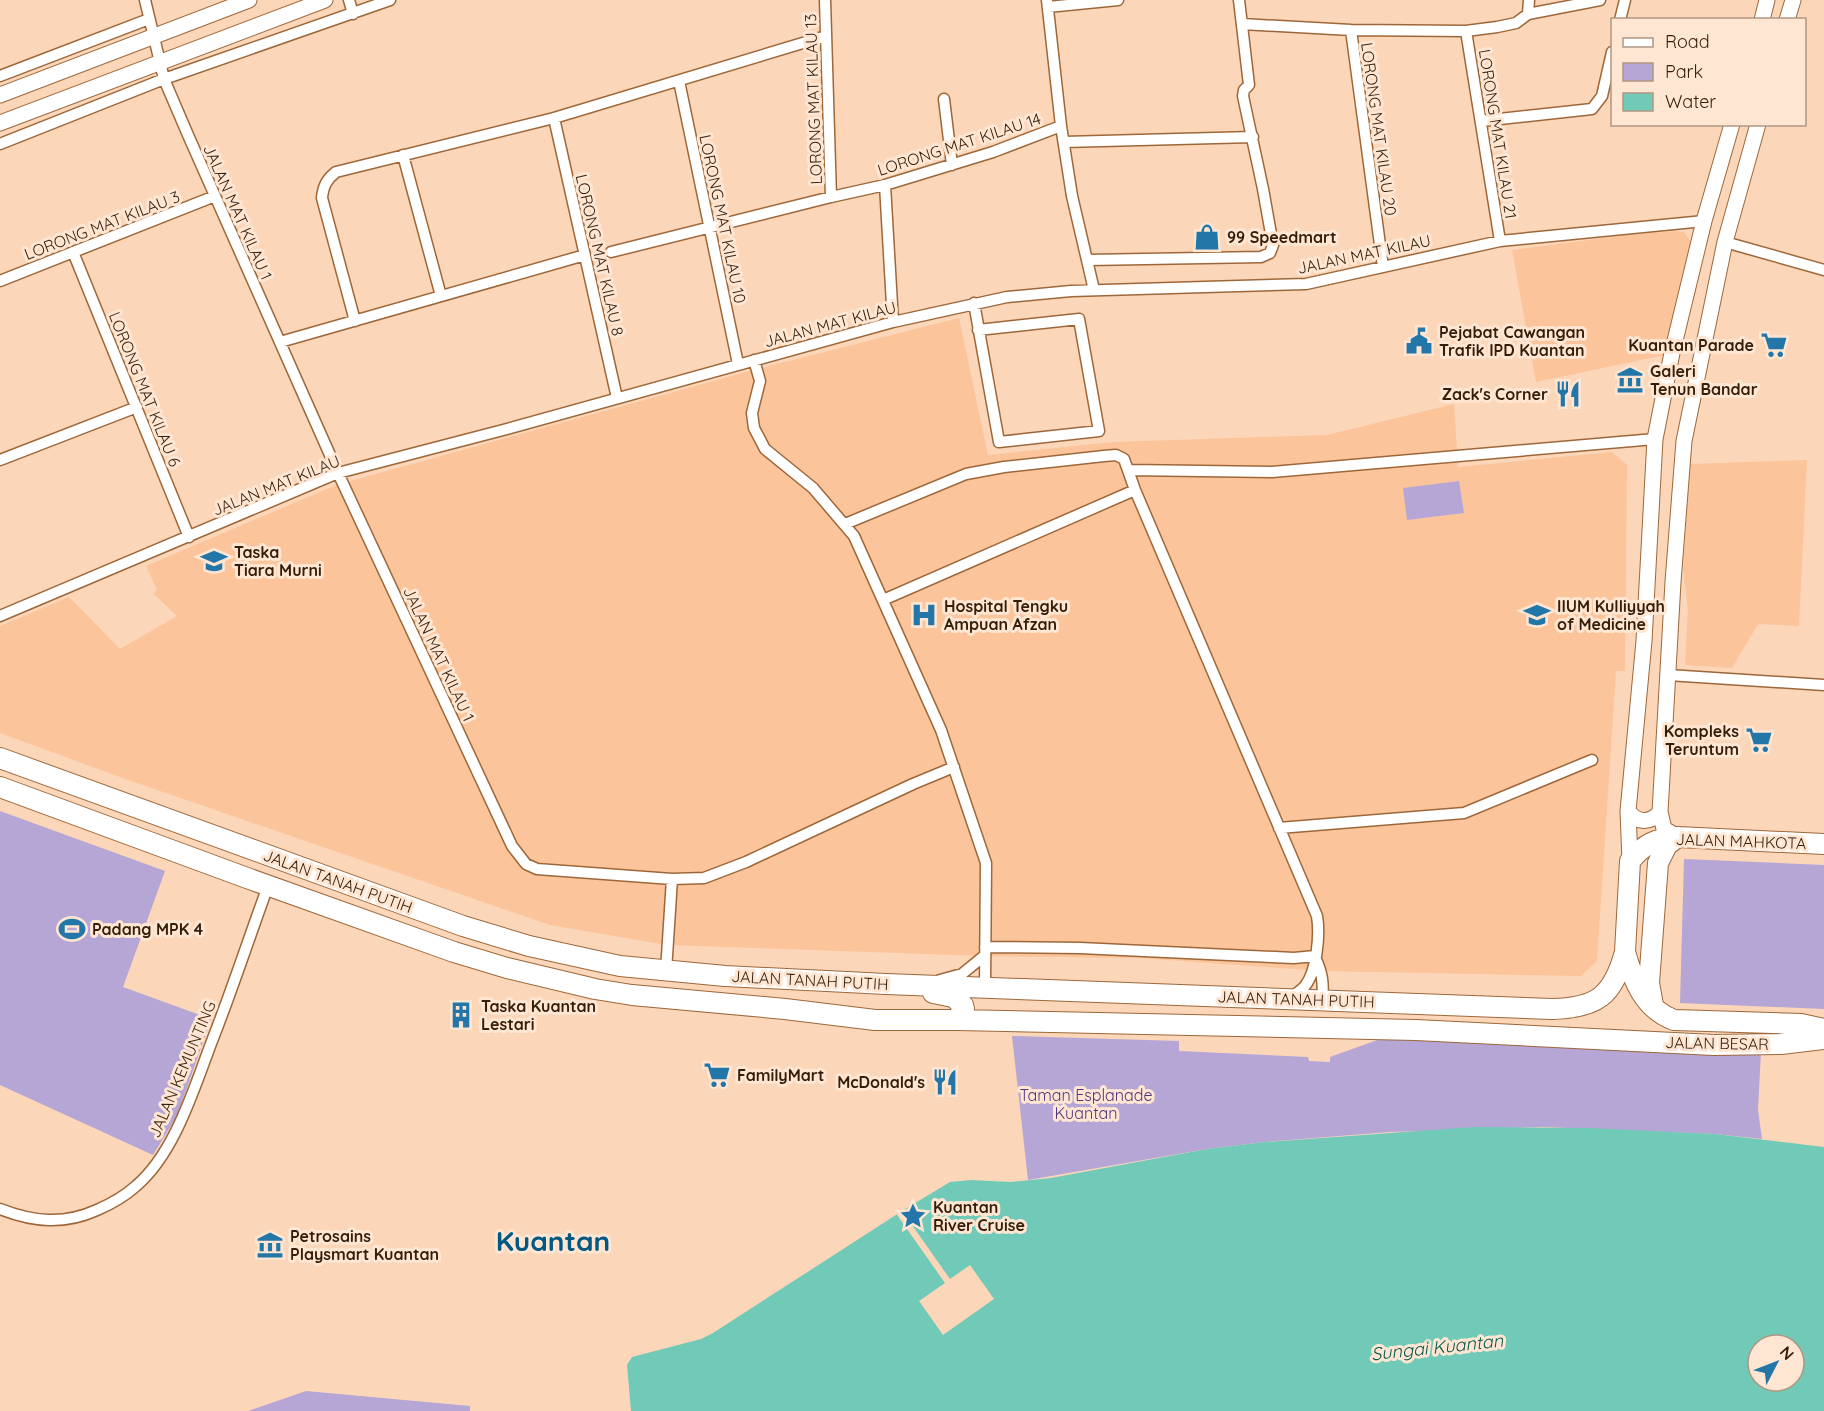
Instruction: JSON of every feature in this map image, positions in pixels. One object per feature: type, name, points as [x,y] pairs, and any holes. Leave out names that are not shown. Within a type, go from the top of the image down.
[{"type":"highway","name":"JALAN TANAH PUTIH","points":[[0,758],[463,926],[529,946],[620,966],[666,971],[886,984],[1552,1009],[1585,1007],[1595,1001],[1609,989],[1618,974],[1625,952]]},
{"type":"highway","name":"JALAN TANAH PUTIH","points":[[0,787],[454,952],[507,968],[595,989],[665,999],[785,1008],[875,1020],[1422,1030],[1609,1039]]},
{"type":"highway","name":"JALAN MAHKOTA","points":[[1630,861],[1639,850],[1657,840],[1678,837],[1824,844]]},
{"type":"highway","points":[[1655,1010],[1650,983],[1658,863],[1667,845],[1678,837]]},
{"type":"highway","points":[[1630,861],[1625,952],[1637,986],[1655,1010],[1674,1020],[1801,1024],[1824,1029]]},
{"type":"highway","points":[[886,984],[953,996],[963,1005],[964,1010],[956,1020]]},
{"type":"highway","points":[[1283,1028],[1322,1000],[1350,1029]]},
{"type":"highway","name":"JALAN BESAR","points":[[1609,1039],[1714,1045],[1781,1044],[1824,1039]]},
{"type":"street","name":"JALAN MAT KILAU 1","points":[[145,0],[164,79],[215,196],[338,473],[518,856],[526,864],[537,869],[672,879],[704,878],[722,872],[954,767]]},
{"type":"street","points":[[0,95],[249,0]]},
{"type":"street","points":[[0,123],[324,0]]},
{"type":"street","points":[[349,0],[353,14]]},
{"type":"street","points":[[0,144],[164,79],[390,0]]},
{"type":"street","name":"LORONG MAT KILAU 13","points":[[825,0],[831,197]]},
{"type":"street","points":[[1094,290],[1072,196],[1061,126],[1048,4],[1118,0]]},
{"type":"street","points":[[1087,260],[1261,257],[1270,253],[1273,244],[1243,96],[1244,90],[1249,85],[1239,0]]},
{"type":"street","points":[[1528,14],[1529,0]]},
{"type":"street","name":"LORONG MAT KILAU 20","points":[[1242,24],[1351,30],[1466,31],[1516,23],[1528,14],[1552,5],[1600,0]]},
{"type":"street","points":[[1620,18],[1625,0]]},
{"type":"street","points":[[1762,18],[1767,0]]},
{"type":"street","points":[[1788,18],[1793,0]]},
{"type":"street","points":[[283,15],[291,35]]},
{"type":"street","points":[[0,76],[149,19]]},
{"type":"street","name":"LORONG MAT KILAU 20","points":[[1351,30],[1383,267]]},
{"type":"street","name":"LORONG MAT KILAU 21","points":[[1466,31],[1500,241]]},
{"type":"street","points":[[355,321],[322,198],[323,188],[330,177],[343,170],[554,118],[826,36]]},
{"type":"street","points":[[1481,121],[1592,109],[1602,96],[1611,56]]},
{"type":"street","name":"LORONG MAT KILAU 10","points":[[679,81],[738,364]]},
{"type":"street","points":[[944,99],[952,165]]},
{"type":"street","name":"LORONG MAT KILAU 8","points":[[554,118],[617,398]]},
{"type":"street","name":"LORONG MAT KILAU 14","points":[[611,252],[885,185],[952,165],[1061,126]]},
{"type":"street","points":[[1630,861],[1628,811],[1644,641],[1655,439],[1672,353],[1704,220],[1731,126]]},
{"type":"street","points":[[1678,837],[1664,829],[1660,813],[1684,441],[1725,242],[1757,126]]},
{"type":"street","points":[[1064,142],[1253,137]]},
{"type":"street","points":[[403,155],[441,296]]},
{"type":"street","points":[[885,185],[892,322]]},
{"type":"street","name":"LORONG MAT KILAU 3","points":[[0,281],[215,196]]},
{"type":"street","name":"JALAN MAT KILAU","points":[[0,616],[338,473],[892,322],[1007,297],[1094,290],[1306,284],[1500,241],[1704,220]]},
{"type":"street","points":[[1725,242],[1824,270]]},
{"type":"street","name":"LORONG MAT KILAU 6","points":[[73,252],[189,537]]},
{"type":"street","points":[[280,342],[585,255]]},
{"type":"street","points":[[974,303],[978,330],[999,442],[1099,431],[1079,319],[978,330]]},
{"type":"street","points":[[754,360],[760,381],[752,413],[754,428],[765,449],[813,488],[845,524],[860,547],[941,730],[986,863],[985,987]]},
{"type":"street","points":[[0,446],[3,459],[137,407]]},
{"type":"street","points":[[1129,470],[1268,472],[1655,439]]},
{"type":"street","points":[[845,524],[966,474],[1004,467],[1116,455],[1124,459],[1135,490],[1317,916],[1319,925],[1314,969],[1306,986],[1290,999]]},
{"type":"street","points":[[883,600],[1135,490]]},
{"type":"street","points":[[1644,641],[1657,651],[1670,644]]},
{"type":"street","points":[[1668,675],[1824,685]]},
{"type":"street","points":[[1279,828],[1464,813],[1592,760]]},
{"type":"street","points":[[1628,811],[1635,819],[1645,821],[1654,819],[1660,813]]},
{"type":"street","points":[[666,971],[672,879]]},
{"type":"street","name":"JALAN KEMUNTING","points":[[0,1209],[37,1220],[55,1222],[73,1218],[92,1212],[122,1196],[136,1187],[151,1171],[185,1111],[222,1016],[268,886]]},
{"type":"street","points":[[919,984],[962,974],[985,952],[1080,948],[1294,958],[1315,956]]},
{"type":"street","points":[[1315,956],[1322,973],[1324,986],[1322,1000]]},
{"type":"shaded area","points":[[1675,231],[1684,232],[1693,245],[1665,355],[1536,382],[1512,250]]},
{"type":"shaded area","name":"Hospital Tengku Ampuan Afzan","points":[[959,318],[988,455],[1114,442],[1327,435],[1454,404],[1458,467],[1612,452],[1627,465],[1625,671],[1616,671],[1597,961],[1581,976],[1321,971],[1140,958],[984,956],[667,945],[550,925],[131,781],[0,733],[0,626],[69,597],[120,649],[177,616],[154,594],[157,590],[146,566],[336,485],[757,369]]},
{"type":"shaded area","points":[[1807,460],[1799,626],[1758,624],[1732,668],[1685,665],[1688,610],[1683,569],[1690,464]]},
{"type":"green space","points":[[1459,481],[1464,513],[1407,520],[1403,488]]},
{"type":"green space","name":"Padang MPK 4","points":[[0,811],[165,871],[123,987],[211,1019],[177,1116],[153,1155],[0,1085]]},
{"type":"green space","points":[[1684,859],[1824,865],[1824,1009],[1680,1003]]},
{"type":"green space","name":"Taman Esplanade Kuantan","points":[[1012,1036],[1179,1041],[1179,1051],[1308,1057],[1309,1061],[1330,1062],[1330,1057],[1383,1038],[1761,1051],[1758,1110],[1762,1139],[1715,1134],[1543,1127],[1390,1132],[1207,1149],[1028,1180]]},
{"type":"green space","points":[[306,1391],[470,1406],[470,1411],[248,1411]]},
{"type":"water","name":"Sungai Kuantan","points":[[1473,1127],[1588,1128],[1715,1134],[1824,1147],[1824,1411],[631,1411],[627,1365],[632,1357],[701,1339],[713,1333],[950,1182],[971,1180],[1011,1182],[1051,1178],[1207,1149],[1265,1142]]},
{"type":"pier","points":[[900,1208],[950,1279],[970,1265],[994,1299],[943,1335],[919,1301],[945,1283],[895,1212]]},
{"type":"place","name":"99 Speedmart","points":[[1207,237]]},
{"type":"place","name":"Pejabat Cawangan Trafik IPD Kuantan","points":[[1419,341]]},
{"type":"place","name":"Kuantan Parade","points":[[1774,345]]},
{"type":"place","name":"Galeri Tenun Bandar","points":[[1630,380]]},
{"type":"place","name":"Zack's Corner","points":[[1568,394]]},
{"type":"place","name":"Taska Tiara Murni","points":[[214,561]]},
{"type":"place","name":"Hospital Tengku Ampuan Afzan","points":[[924,615]]},
{"type":"place","name":"IIUM Kulliyyah of Medicine","points":[[1537,615]]},
{"type":"place","name":"Kompleks Teruntum","points":[[1759,740]]},
{"type":"place","name":"Padang MPK 4","points":[[72,929]]},
{"type":"place","name":"Taska Kuantan Lestari","points":[[461,1015]]},
{"type":"place","name":"FamilyMart","points":[[717,1075]]},
{"type":"place","name":"McDonald's","points":[[945,1082]]},
{"type":"place","name":"Kuantan River Cruise","points":[[913,1216]]},
{"type":"place","name":"Petrosains Playsmart Kuantan","points":[[270,1245]]},
{"type":"district","name":"Kuantan","points":[[553,1240]]}]
